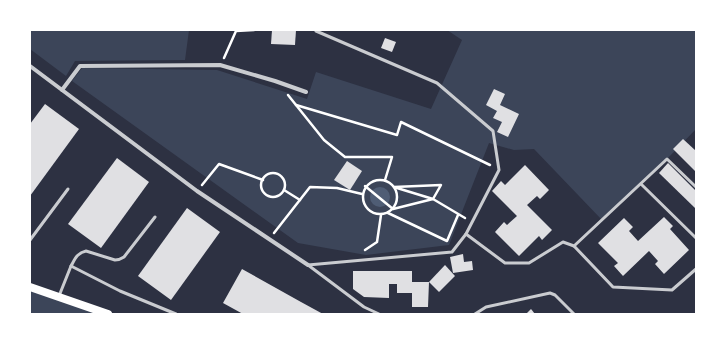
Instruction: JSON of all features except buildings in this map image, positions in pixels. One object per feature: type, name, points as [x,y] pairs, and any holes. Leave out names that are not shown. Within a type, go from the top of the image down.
[{"type":"main road","points":[[31,289],[108,314]]},
{"type":"street","points":[[62,90],[80,66],[220,65],[275,81],[306,92]]},
{"type":"street","points":[[30,66],[197,191],[308,265]]},
{"type":"lane","points":[[308,265],[452,252],[466,234],[499,170],[493,131],[437,83],[316,31]]},
{"type":"lane","points":[[574,246],[667,159],[696,187]]},
{"type":"lane","points":[[641,184],[696,238]]},
{"type":"lane","points":[[30,240],[68,189]]},
{"type":"lane","points":[[58,297],[77,255],[86,251],[114,260],[119,260],[124,257],[155,217]]},
{"type":"lane","points":[[466,234],[506,263],[529,263],[563,242],[574,246],[613,287],[672,290],[696,268]]},
{"type":"lane","points":[[308,265],[364,307],[379,314]]},
{"type":"lane","points":[[71,266],[120,291],[176,314]]},
{"type":"lane","points":[[475,314],[486,307],[550,293],[556,295],[574,314]]},
{"type":"path","points":[[220,65],[236,31],[254,30]]},
{"type":"path","points":[[275,81],[324,140],[345,156],[392,157],[385,180]]},
{"type":"path","points":[[296,105],[396,135],[401,122],[499,170]]},
{"type":"path","points":[[197,191],[219,164],[263,180]]},
{"type":"path","points":[[271,173],[276,174],[281,176],[284,180],[284,190],[280,195],[275,197],[270,196],[262,190],[261,185],[266,175],[271,173]]},
{"type":"path","points":[[394,187],[397,194],[397,202],[393,209],[388,213],[381,215],[370,213],[363,205],[362,194],[365,186],[373,181],[385,180],[394,187],[433,199],[458,215],[472,220]]},
{"type":"path","points":[[393,209],[433,199],[441,185],[394,187]]},
{"type":"path","points":[[365,186],[393,209]]},
{"type":"path","points":[[269,240],[310,187],[337,188],[362,194]]},
{"type":"path","points":[[284,190],[300,200]]},
{"type":"path","points":[[388,213],[447,241],[458,215]]},
{"type":"path","points":[[361,260],[361,254],[377,242],[381,215]]},
{"type":"shaded area","points":[[30,30],[189,30],[185,60],[75,61],[66,76],[30,49]]},
{"type":"shaded area","points":[[447,30],[696,30],[696,129],[667,159],[602,220],[534,149],[514,150],[489,143],[449,245],[366,255],[298,243],[72,81],[82,68],[217,70],[307,99],[316,72],[431,109],[462,40]]},
{"type":"shaded area","points":[[380,187],[387,190],[390,197],[387,204],[380,207],[373,204],[370,197],[373,190]]},
{"type":"shaded area","points":[[30,287],[108,314],[30,314]]}]
